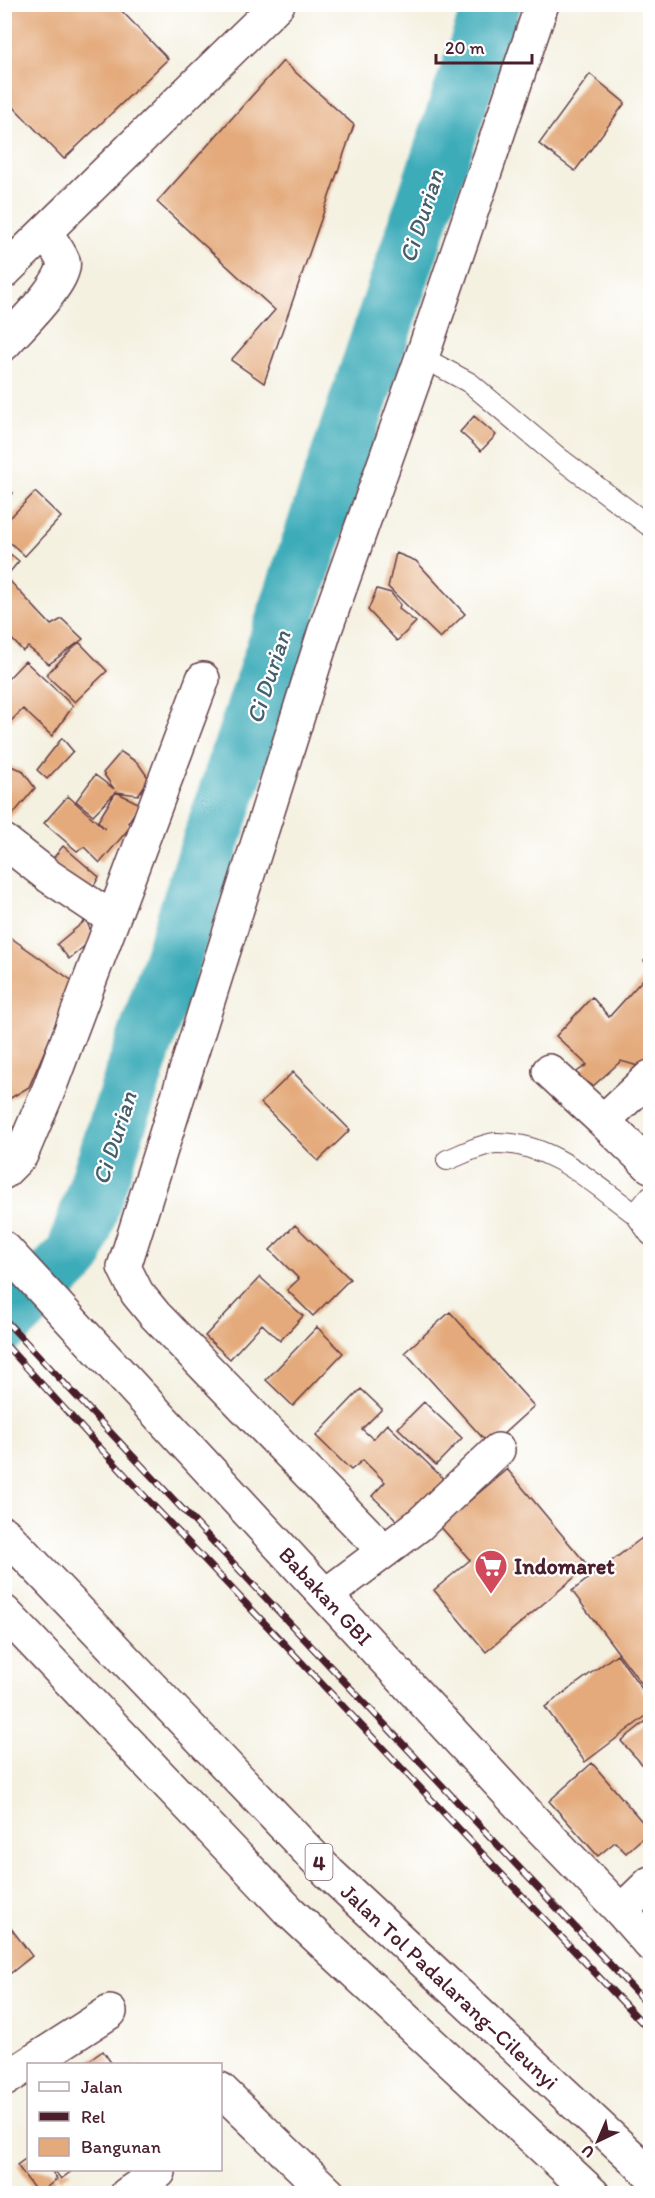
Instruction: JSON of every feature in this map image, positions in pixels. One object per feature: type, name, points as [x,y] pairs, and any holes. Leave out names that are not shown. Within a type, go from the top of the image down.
[{"type":"main road","points":[[8,266],[278,4]]},
{"type":"main road","points":[[384,1551],[155,1314],[137,1293],[124,1267],[325,630],[422,357],[542,4]]},
{"type":"main road","points":[[4,344],[56,285],[63,270],[63,262],[45,232]]},
{"type":"main road","points":[[4,1172],[21,1155],[31,1133],[203,679]]},
{"type":"main road","points":[[4,841],[50,877],[113,919]]},
{"type":"main road","points":[[549,1071],[651,1166]]},
{"type":"main road","points":[[603,1121],[651,1077]]},
{"type":"main road","name":"Babakan GBI","points":[[4,1248],[535,1822],[651,1944]]},
{"type":"main road","points":[[326,1595],[419,1525],[498,1450]]},
{"type":"main road","name":"Jalan Tol Padalarang–Cileunyi","points":[[4,1533],[329,1873],[651,2174]]},
{"type":"main road","name":"4","points":[[4,1612],[289,1911],[593,2193]]},
{"type":"main road","points":[[621,1911],[651,1883]]},
{"type":"main road","points":[[29,2063],[110,2012]]},
{"type":"main road","points":[[4,2079],[27,2064]]},
{"type":"main road","points":[[222,2091],[329,2193]]},
{"type":"main road","points":[[127,2193],[159,2172]]},
{"type":"lane","points":[[422,357],[470,383],[558,457],[648,525]]},
{"type":"lane","points":[[447,1160],[493,1143],[515,1145],[562,1160],[635,1214],[651,1235]]},
{"type":"lane","points":[[635,1214],[651,1196]]},
{"type":"building","points":[[4,4],[115,4],[168,59],[64,159],[4,97]]},
{"type":"building","points":[[283,61],[354,125],[264,383],[231,360],[275,310],[157,202]]},
{"type":"building","points":[[590,74],[625,103],[575,171],[539,144]]},
{"type":"building","points":[[474,416],[496,435],[481,451],[460,432]]},
{"type":"building","points":[[4,485],[13,493],[4,502]]},
{"type":"building","points":[[35,492],[61,517],[25,556],[4,537],[4,524]]},
{"type":"building","points":[[4,549],[19,561],[4,579]]},
{"type":"building","points":[[396,553],[416,561],[465,614],[440,638],[388,587]]},
{"type":"building","points":[[650,557],[650,568],[645,563]]},
{"type":"building","points":[[8,579],[51,625],[62,619],[83,639],[49,664],[28,647],[23,651],[4,631],[4,581]]},
{"type":"building","points":[[377,589],[391,593],[400,604],[399,609],[416,622],[397,641],[368,610]]},
{"type":"building","points":[[79,642],[107,671],[75,702],[46,675]]},
{"type":"building","points":[[25,661],[73,706],[52,736],[23,709],[4,728],[4,683]]},
{"type":"building","points":[[62,738],[73,751],[47,779],[37,770]]},
{"type":"building","points":[[121,752],[138,763],[149,779],[138,795],[116,792],[93,815],[76,801],[95,775],[114,789],[103,773]]},
{"type":"building","points":[[4,764],[22,770],[35,788],[9,819],[4,815]]},
{"type":"building","points":[[116,792],[140,804],[128,823],[131,826],[100,863],[84,847],[77,851],[44,823],[68,796],[105,829],[98,821]]},
{"type":"building","points":[[63,846],[99,877],[89,894],[51,861]]},
{"type":"building","points":[[86,920],[94,938],[69,959],[57,944]]},
{"type":"building","points":[[4,933],[74,982],[29,1087],[4,1102]]},
{"type":"building","points":[[650,954],[650,968],[644,961]]},
{"type":"building","points":[[646,976],[650,981],[650,1057],[641,1067],[621,1061],[593,1086],[575,1073],[587,1065],[556,1036],[592,997],[609,1017]]},
{"type":"building","points":[[293,1072],[350,1130],[318,1161],[261,1103]]},
{"type":"building","points":[[295,1225],[350,1279],[313,1316],[287,1290],[299,1279],[270,1250]]},
{"type":"building","points":[[260,1277],[303,1316],[280,1341],[262,1324],[230,1359],[205,1336]]},
{"type":"building","points":[[450,1312],[534,1406],[490,1446],[405,1352]]},
{"type":"building","points":[[317,1327],[343,1353],[293,1406],[266,1380]]},
{"type":"building","points":[[361,1389],[382,1409],[362,1429],[373,1439],[387,1424],[450,1485],[407,1530],[372,1496],[385,1482],[363,1460],[351,1470],[316,1436]]},
{"type":"building","points":[[424,1402],[462,1438],[436,1465],[398,1428]]},
{"type":"building","points":[[507,1469],[588,1566],[486,1652],[434,1590],[470,1560],[440,1526]]},
{"type":"building","points":[[642,1538],[650,1550],[650,1695],[572,1591]]},
{"type":"building","points":[[617,1654],[650,1700],[650,1713],[585,1762],[545,1707]]},
{"type":"building","points":[[650,1718],[650,1770],[649,1772],[621,1741]]},
{"type":"building","points":[[592,1763],[650,1831],[626,1853],[615,1842],[598,1856],[549,1801]]},
{"type":"building","points":[[10,1927],[32,1956],[11,1973],[4,1964],[4,1931]]},
{"type":"building","points":[[103,2051],[111,2063],[85,2063]]},
{"type":"building","points":[[27,2158],[27,2171],[52,2171],[57,2179],[38,2194],[17,2165]]},
{"type":"building","points":[[55,2171],[72,2171],[61,2179]]},
{"type":"waterway","name":"Ci Durian","points":[[4,1324],[74,1256],[286,615],[492,4]]},
{"type":"railway","points":[[4,1319],[650,2007]]},
{"type":"railway","points":[[4,1343],[149,1501],[650,2031]]},
{"type":"place","name":"Indomaret","points":[[491,1595]]}]
